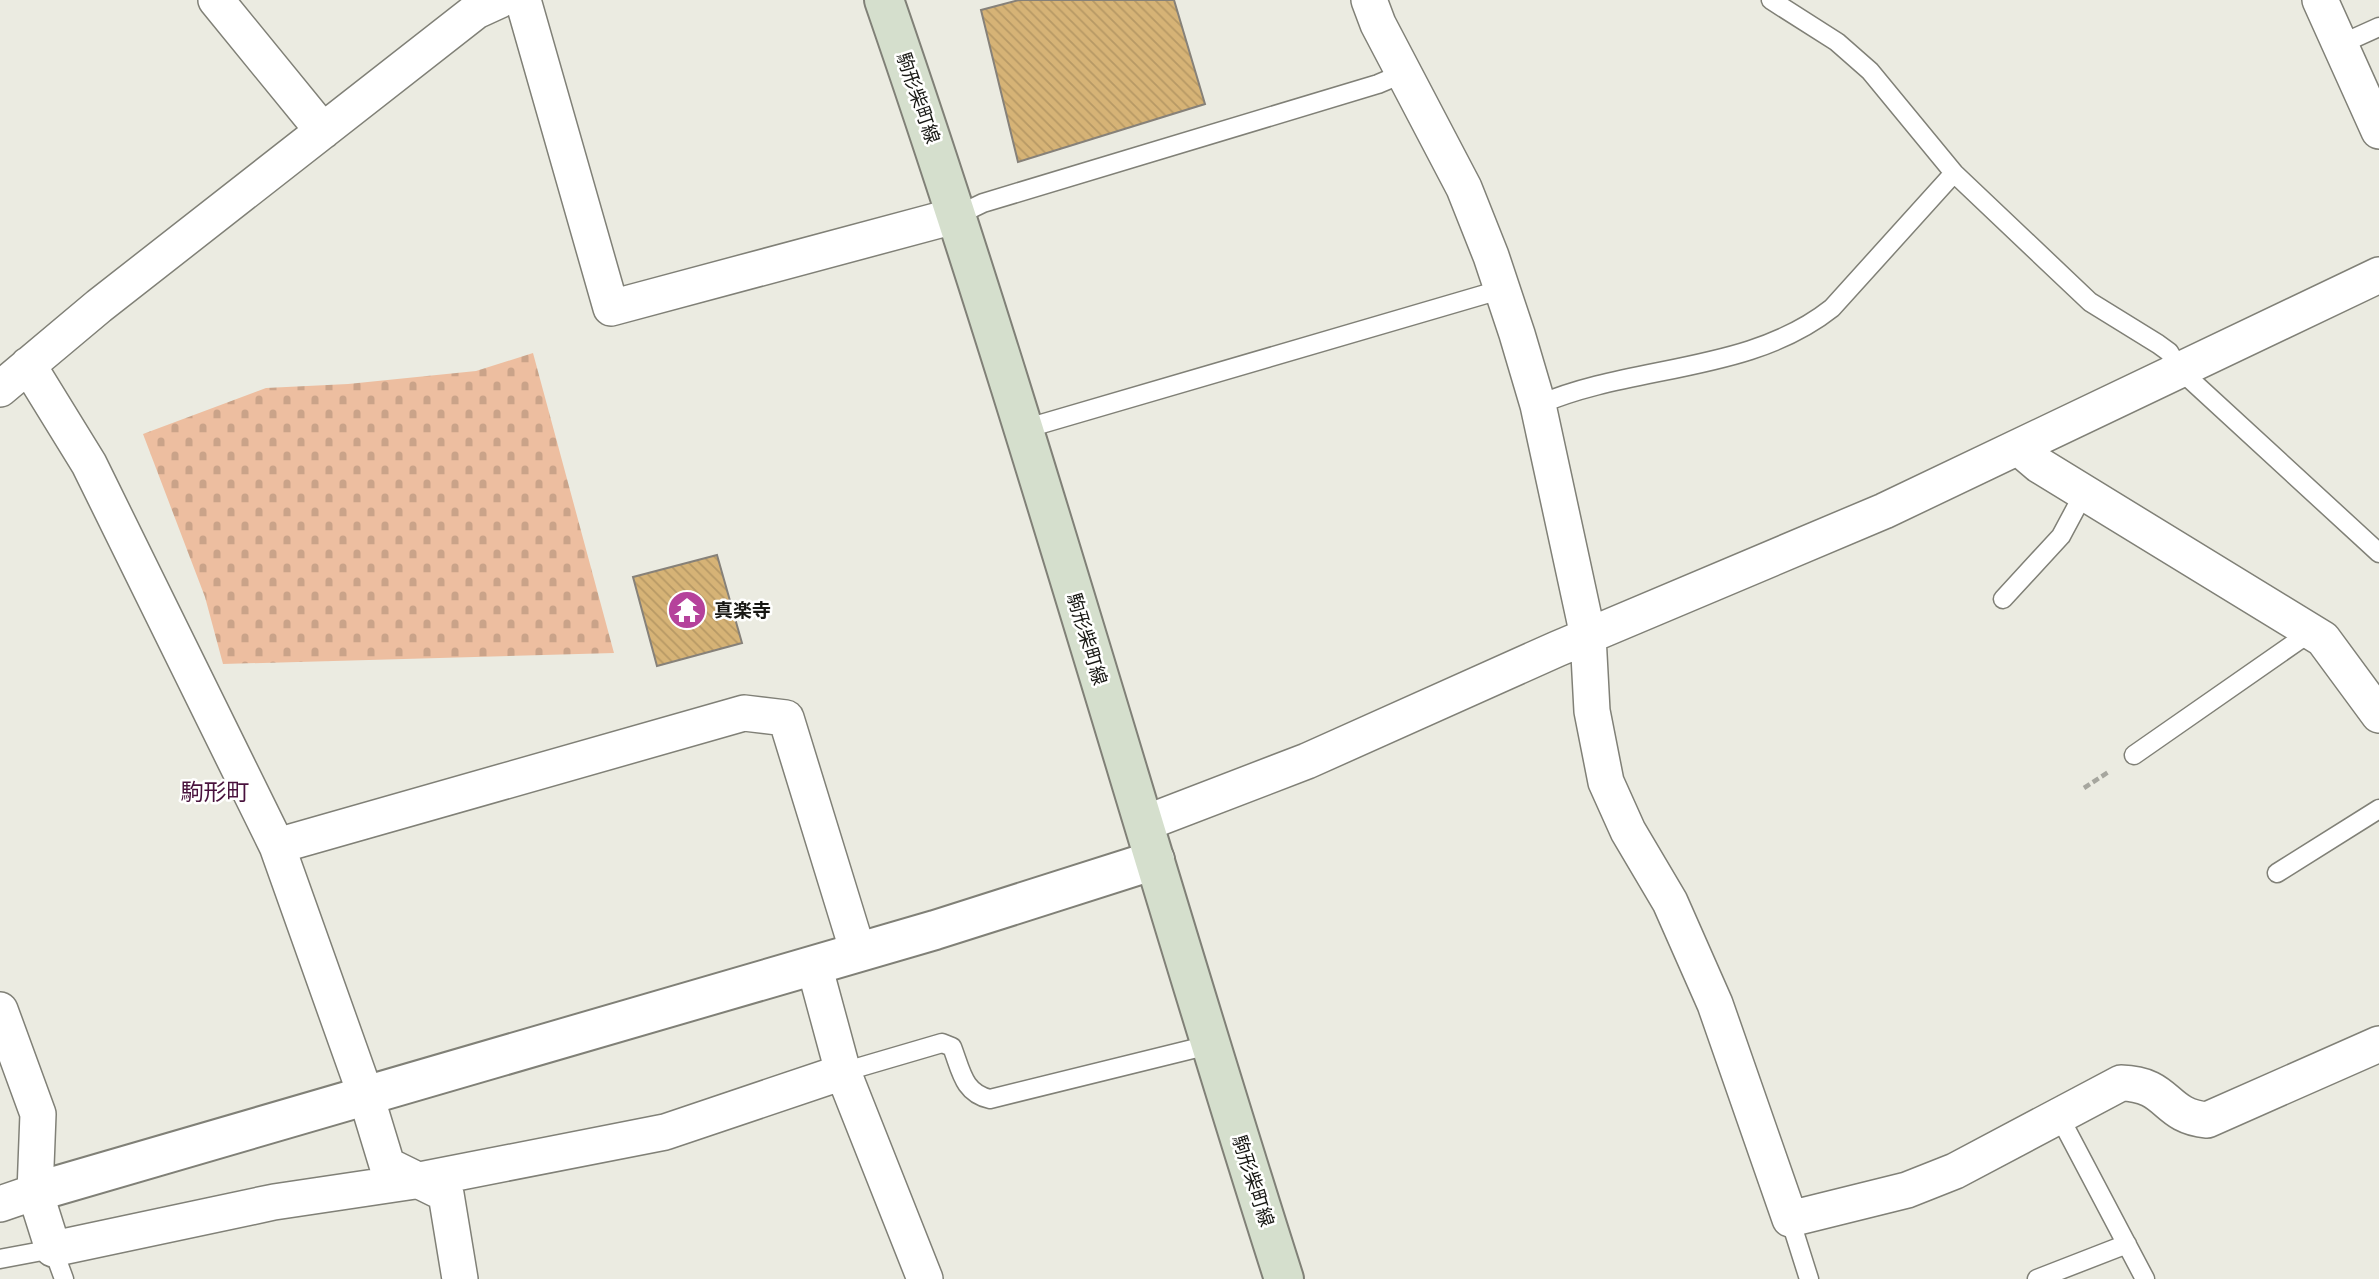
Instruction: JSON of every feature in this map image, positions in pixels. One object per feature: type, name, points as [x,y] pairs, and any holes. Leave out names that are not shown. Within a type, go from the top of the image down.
[{"type":"main road","name":"駒形柴町線","points":[[884,0],[958,215],[1209,1045],[1284,1279]]},
{"type":"street","points":[[216,0],[323,131]]},
{"type":"street","points":[[0,389],[476,11],[500,0]]},
{"type":"street","points":[[523,0],[611,308],[958,215]]},
{"type":"street","points":[[1369,0],[1464,188],[1503,289],[1538,405],[1587,636],[1592,711],[1606,782],[1628,831],[1670,902],[1715,1004],[1790,1219],[1908,1190],[1955,1171],[2058,1114],[2121,1083],[2140,1084],[2155,1090],[2188,1119],[2207,1121],[2379,1044]]},
{"type":"street","points":[[2320,0],[2379,131]]},
{"type":"street","points":[[1143,824],[1307,761],[1587,636],[1765,563],[2020,448],[2379,275]]},
{"type":"street","points":[[28,365],[89,464],[277,846],[366,1096],[387,1165],[446,1194],[460,1279]]},
{"type":"street","points":[[2020,448],[2039,465],[2323,639],[2379,715]]},
{"type":"street","points":[[277,846],[744,713],[786,718],[858,952]]},
{"type":"street","points":[[17,1198],[858,952],[1154,860]]},
{"type":"street","points":[[814,965],[843,1072],[925,1279]]},
{"type":"street","points":[[0,1010],[38,1114],[17,1198],[59,1264],[275,1202],[415,1181],[665,1132],[843,1072]]},
{"type":"lane","points":[[1771,0],[1837,41],[1870,71],[1954,173],[2090,302],[2169,352],[2180,370],[2379,553]]},
{"type":"lane","points":[[2339,45],[2379,27]]},
{"type":"lane","points":[[958,215],[983,202],[1378,84],[1404,73]]},
{"type":"lane","points":[[1538,405],[1566,393],[1717,359],[1809,326],[1832,308],[1954,173]]},
{"type":"lane","points":[[1024,429],[1503,289]]},
{"type":"lane","points":[[2003,599],[2061,536],[2084,493]]},
{"type":"lane","points":[[2134,754],[2312,631]]},
{"type":"lane","points":[[2277,873],[2379,809]]},
{"type":"lane","points":[[843,1072],[942,1042],[952,1047],[968,1089],[977,1096],[990,1098],[1209,1045]]},
{"type":"lane","points":[[2058,1114],[2145,1279]]},
{"type":"lane","points":[[1790,1219],[1809,1279]]},
{"type":"lane","points":[[2037,1279],[2127,1244]]},
{"type":"lane","points":[[0,1259],[59,1264]]},
{"type":"green space","points":[[533,353],[614,653],[223,664],[205,597],[143,434],[266,388],[348,384],[476,371]]},
{"type":"building","points":[[1019,0],[1174,0],[1205,104],[1018,162],[981,10]]},
{"type":"building","name":"真楽寺","points":[[717,555],[742,643],[657,666],[633,577]]},
{"type":"place","name":"真楽寺","points":[[687,610]]},
{"type":"district","name":"駒形町","points":[[215,792]]}]
